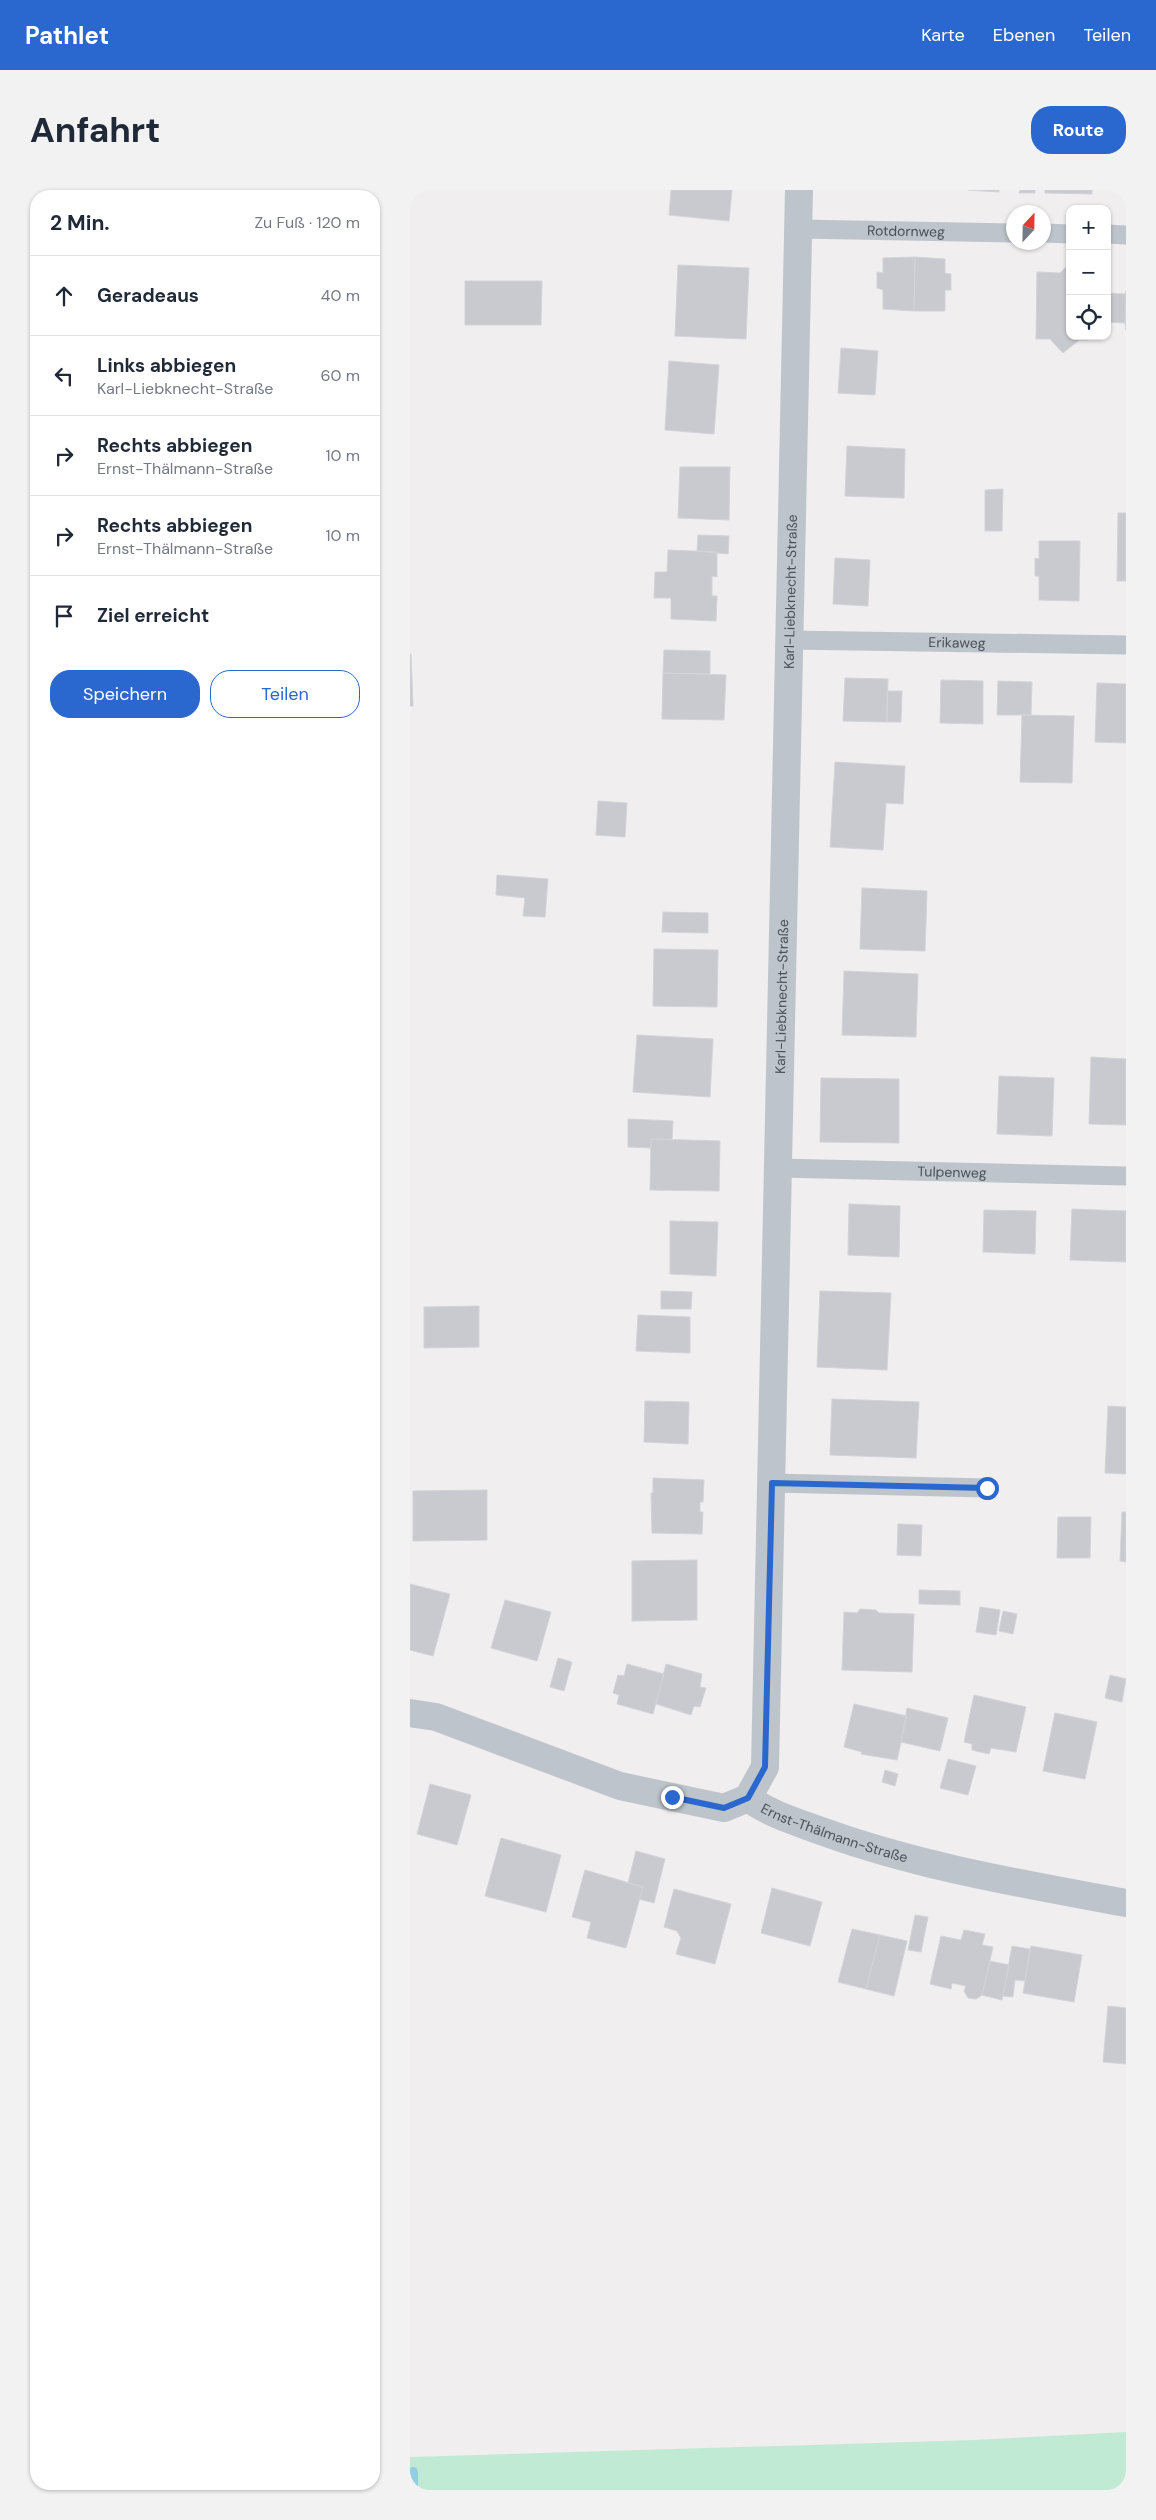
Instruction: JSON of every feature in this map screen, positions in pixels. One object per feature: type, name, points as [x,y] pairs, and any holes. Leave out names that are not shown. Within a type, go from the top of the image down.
[{"type":"street","name":"Karl-Liebknecht-Straße","points":[[748,1798],[765,1767],[799,190]]},
{"type":"street","name":"Ernst-Thälmann-Straße","points":[[410,1713],[436,1717],[620,1786],[724,1808],[748,1798],[765,1811],[849,1841],[899,1856],[1004,1880],[1126,1903]]},
{"type":"lane","name":"Rotdornweg","points":[[798,229],[1006,233]]},
{"type":"lane","points":[[1051,233],[1066,234]]},
{"type":"lane","points":[[1111,234],[1126,235]]},
{"type":"lane","name":"Erikaweg","points":[[788,640],[1126,646]]},
{"type":"lane","name":"Tulpenweg","points":[[778,1168],[1126,1176]]},
{"type":"lane","points":[[772,1483],[987,1488]]},
{"type":"green space","points":[[1126,2432],[1126,2490],[410,2490],[410,2457],[975,2440]]},
{"type":"building","points":[[671,190],[732,190],[729,221],[669,215]]},
{"type":"building","points":[[968,190],[999,190],[999,192]]},
{"type":"building","points":[[1020,190],[1035,190],[1035,193],[1019,193]]},
{"type":"building","points":[[1045,190],[1092,190],[1092,194],[1045,193]]},
{"type":"building","points":[[915,257],[945,259],[945,273],[951,274],[951,290],[945,290],[945,311],[914,311]]},
{"type":"building","points":[[915,257],[914,311],[883,309],[883,290],[877,288],[877,272],[883,273],[883,258]]},
{"type":"building","points":[[678,265],[749,268],[746,339],[675,336]]},
{"type":"building","points":[[1066,267],[1066,340],[1079,340],[1063,353],[1050,339],[1036,339],[1037,272],[1060,273]]},
{"type":"building","points":[[465,281],[542,281],[541,325],[465,325]]},
{"type":"building","points":[[1126,291],[1126,330],[1125,323]]},
{"type":"building","points":[[1111,293],[1126,294],[1125,323],[1111,322]]},
{"type":"building","points":[[841,348],[878,351],[875,395],[838,393]]},
{"type":"building","points":[[669,361],[719,365],[714,434],[665,430]]},
{"type":"building","points":[[847,446],[905,449],[904,498],[845,496]]},
{"type":"building","points":[[680,467],[730,467],[729,520],[678,518]]},
{"type":"building","points":[[1003,489],[1002,531],[985,531],[985,490]]},
{"type":"building","points":[[1118,513],[1126,513],[1126,581],[1117,581]]},
{"type":"building","points":[[698,535],[729,536],[728,554],[697,551]]},
{"type":"building","points":[[1039,541],[1080,541],[1079,601],[1039,600],[1039,576],[1035,576],[1035,558],[1039,559]]},
{"type":"building","points":[[668,550],[717,552],[717,577],[712,576],[712,596],[717,596],[716,621],[671,619],[671,598],[654,598],[655,572],[667,572]]},
{"type":"building","points":[[835,558],[870,560],[868,606],[833,604]]},
{"type":"building","points":[[664,650],[710,651],[710,674],[663,673]]},
{"type":"building","points":[[411,654],[413,706],[410,706]]},
{"type":"building","points":[[663,673],[726,675],[724,720],[662,719]]},
{"type":"building","points":[[845,678],[888,679],[887,722],[843,721]]},
{"type":"building","points":[[941,680],[983,681],[983,724],[940,723]]},
{"type":"building","points":[[998,681],[1032,682],[1031,715],[997,715]]},
{"type":"building","points":[[1097,683],[1126,684],[1126,743],[1095,742]]},
{"type":"building","points":[[887,691],[902,691],[901,722],[887,722]]},
{"type":"building","points":[[1022,715],[1074,716],[1072,783],[1020,782]]},
{"type":"building","points":[[835,762],[905,766],[903,804],[886,803],[883,850],[830,847]]},
{"type":"building","points":[[598,801],[627,803],[625,837],[596,835]]},
{"type":"building","points":[[497,875],[548,879],[545,917],[523,916],[525,898],[496,895]]},
{"type":"building","points":[[862,888],[927,891],[925,951],[860,949]]},
{"type":"building","points":[[663,912],[708,913],[708,933],[662,932]]},
{"type":"building","points":[[654,949],[718,950],[717,1007],[653,1006]]},
{"type":"building","points":[[844,971],[918,974],[916,1037],[842,1035]]},
{"type":"building","points":[[637,1035],[713,1039],[710,1097],[633,1092]]},
{"type":"building","points":[[1091,1057],[1126,1059],[1126,1125],[1089,1124]]},
{"type":"building","points":[[999,1076],[1054,1078],[1052,1136],[997,1134]]},
{"type":"building","points":[[821,1078],[899,1079],[899,1143],[820,1142]]},
{"type":"building","points":[[628,1119],[673,1121],[672,1140],[651,1139],[651,1148],[628,1147]]},
{"type":"building","points":[[651,1139],[720,1141],[719,1191],[650,1190]]},
{"type":"building","points":[[849,1204],[900,1206],[899,1257],[848,1255]]},
{"type":"building","points":[[1072,1209],[1126,1211],[1126,1262],[1070,1260]]},
{"type":"building","points":[[984,1210],[1036,1211],[1035,1254],[983,1252]]},
{"type":"building","points":[[670,1221],[718,1222],[716,1276],[670,1274]]},
{"type":"building","points":[[661,1291],[692,1292],[691,1309],[661,1309]]},
{"type":"building","points":[[820,1291],[891,1293],[887,1370],[817,1367]]},
{"type":"building","points":[[479,1306],[479,1347],[424,1348],[424,1307]]},
{"type":"building","points":[[638,1315],[690,1317],[690,1353],[636,1351]]},
{"type":"building","points":[[832,1399],[919,1402],[916,1458],[830,1455]]},
{"type":"building","points":[[645,1401],[689,1402],[688,1444],[644,1442]]},
{"type":"building","points":[[1108,1406],[1126,1407],[1126,1474],[1105,1473]]},
{"type":"building","points":[[653,1478],[704,1480],[703,1502],[700,1502],[700,1512],[703,1512],[702,1534],[652,1533],[651,1493],[653,1493]]},
{"type":"building","points":[[487,1490],[487,1540],[413,1541],[413,1491]]},
{"type":"building","points":[[1122,1512],[1126,1512],[1126,1562],[1120,1561]]},
{"type":"building","points":[[1058,1517],[1091,1517],[1090,1558],[1057,1558]]},
{"type":"building","points":[[898,1524],[922,1525],[921,1556],[897,1555]]},
{"type":"building","points":[[697,1560],[697,1620],[632,1621],[632,1561]]},
{"type":"building","points":[[410,1584],[450,1594],[433,1656],[410,1650]]},
{"type":"building","points":[[919,1590],[960,1591],[960,1605],[919,1604]]},
{"type":"building","points":[[505,1600],[551,1612],[537,1661],[491,1648]]},
{"type":"building","points":[[980,1607],[1000,1610],[996,1635],[976,1632]]},
{"type":"building","points":[[860,1609],[876,1610],[879,1613],[914,1614],[912,1672],[842,1670],[844,1612],[857,1613]]},
{"type":"building","points":[[1003,1611],[1017,1614],[1013,1634],[999,1631]]},
{"type":"building","points":[[558,1658],[572,1662],[564,1691],[550,1687]]},
{"type":"building","points":[[627,1664],[664,1674],[653,1714],[617,1704],[619,1695],[613,1693],[618,1675],[624,1676]]},
{"type":"building","points":[[666,1664],[702,1674],[700,1687],[706,1688],[700,1707],[694,1706],[691,1715],[656,1704]]},
{"type":"building","points":[[1110,1675],[1126,1679],[1122,1702],[1105,1698]]},
{"type":"building","points":[[974,1695],[1026,1707],[1016,1752],[991,1748],[989,1754],[972,1750],[972,1744],[964,1742]]},
{"type":"building","points":[[854,1704],[907,1716],[897,1760],[861,1754],[862,1752],[844,1747]]},
{"type":"building","points":[[907,1708],[948,1718],[940,1751],[901,1742]]},
{"type":"building","points":[[1055,1713],[1097,1722],[1085,1779],[1043,1771]]},
{"type":"building","points":[[948,1759],[976,1766],[968,1795],[940,1788]]},
{"type":"building","points":[[885,1770],[898,1774],[895,1786],[882,1782]]},
{"type":"building","points":[[430,1784],[471,1795],[457,1845],[417,1834]]},
{"type":"building","points":[[501,1838],[561,1855],[546,1912],[485,1896]]},
{"type":"building","points":[[636,1851],[665,1859],[654,1903],[639,1899],[643,1887],[628,1883]]},
{"type":"building","points":[[585,1870],[643,1887],[626,1948],[587,1938],[591,1922],[572,1917]]},
{"type":"building","points":[[772,1888],[822,1902],[810,1946],[761,1933]]},
{"type":"building","points":[[674,1889],[731,1904],[715,1964],[676,1954],[681,1938],[677,1931],[664,1927]]},
{"type":"building","points":[[915,1915],[928,1917],[921,1952],[908,1950]]},
{"type":"building","points":[[852,1929],[880,1935],[866,1989],[838,1982]]},
{"type":"building","points":[[964,1930],[985,1934],[982,1945],[993,1947],[982,1995],[976,1999],[968,1998],[964,1991],[966,1986],[952,1983],[951,1989],[930,1984],[941,1936],[961,1940]]},
{"type":"building","points":[[880,1935],[907,1941],[894,1996],[866,1989]]},
{"type":"building","points":[[1012,1946],[1030,1949],[1025,1981],[1015,1980],[1013,1997],[1003,1996]]},
{"type":"building","points":[[1031,1946],[1082,1955],[1074,2002],[1023,1993]]},
{"type":"building","points":[[990,1961],[1009,1965],[1002,2000],[982,1995]]},
{"type":"building","points":[[1108,2006],[1126,2008],[1126,2064],[1103,2062]]},
{"type":"waterway","points":[[413,2472],[413,2490]]},
{"type":"route","points":[[672,1797],[724,1808],[748,1798],[765,1767],[772,1483],[987,1488]]}]
